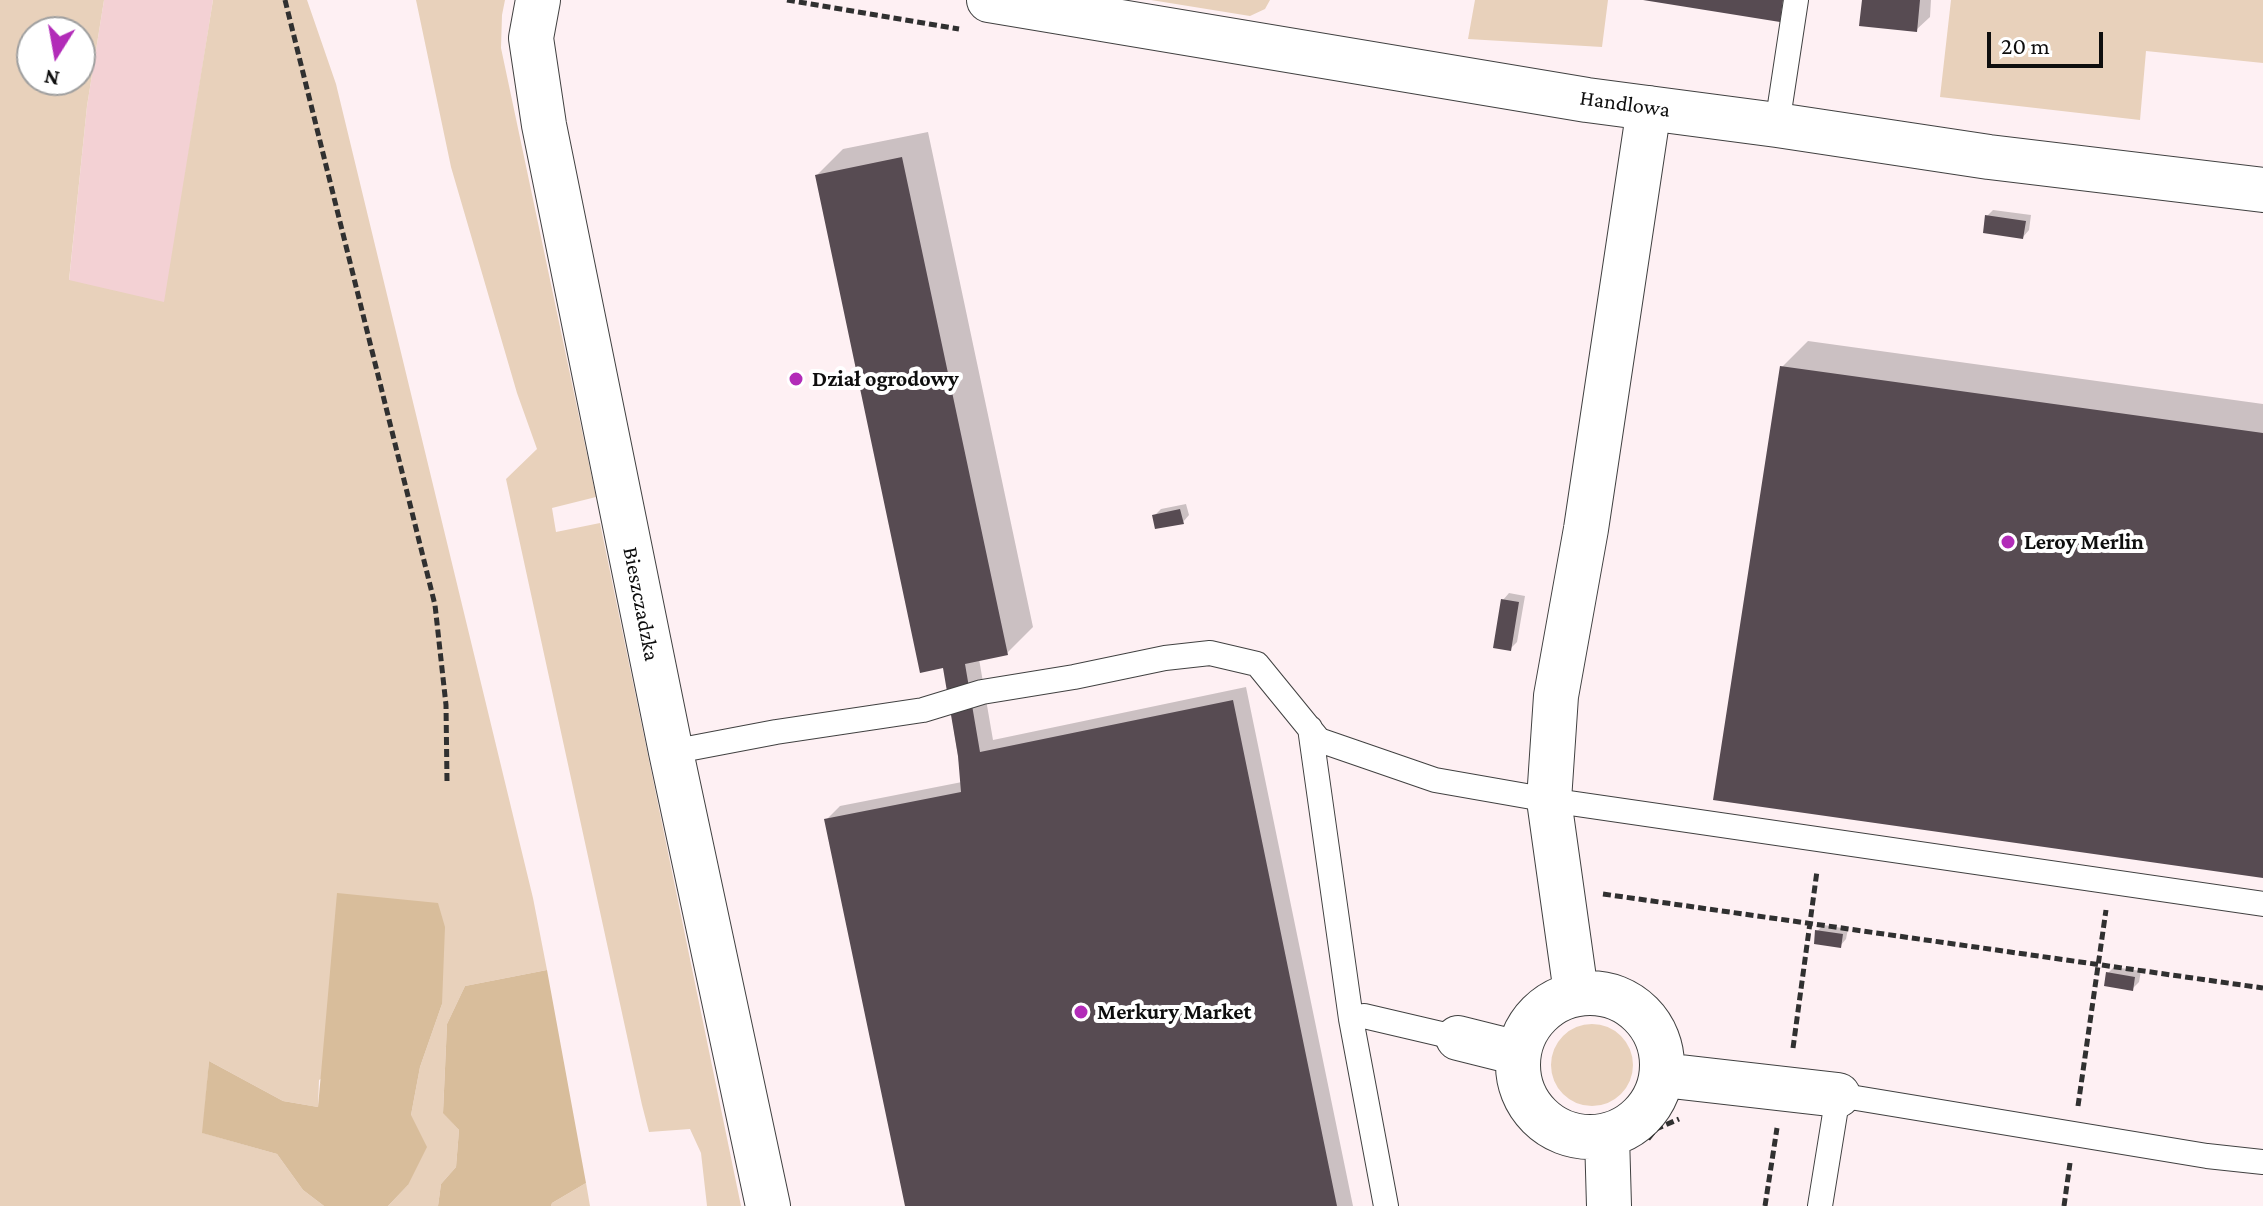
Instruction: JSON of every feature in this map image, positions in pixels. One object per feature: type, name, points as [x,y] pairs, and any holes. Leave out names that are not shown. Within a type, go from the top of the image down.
[{"type":"street","name":"Bieszczadzka","points":[[538,0],[531,38],[544,125],[671,752],[768,1206]]},
{"type":"street","name":"Handlowa","points":[[989,0],[1649,108],[1989,157],[2263,190]]},
{"type":"street","points":[[1576,993],[1549,800],[1556,696],[1586,529],[1649,108]]},
{"type":"street","points":[[1609,1206],[1624,1142],[1634,1124],[1654,1103],[1663,1075],[1660,1041],[1641,1011],[1610,994],[1576,993],[1549,1005],[1529,1026],[1518,1053],[1518,1077],[1526,1099],[1540,1118],[1560,1132],[1624,1142]]},
{"type":"street","points":[[1458,1038],[1518,1053]]},
{"type":"street","points":[[1663,1075],[1838,1095]]},
{"type":"lane","points":[[1777,125],[1796,0]]},
{"type":"lane","points":[[671,752],[776,732],[923,710],[982,692],[1165,658],[1210,653],[1257,664],[1319,740],[1435,780],[1822,841],[2263,904]]},
{"type":"lane","points":[[1310,728],[1351,1019],[1386,1206]]},
{"type":"lane","points":[[1351,1019],[1364,1016],[1458,1038]]},
{"type":"lane","points":[[1820,1206],[1838,1095],[2207,1156],[2263,1162]]},
{"type":"path","points":[[285,0],[435,605],[446,705],[447,781]]},
{"type":"path","points":[[1792,1057],[1822,841]]},
{"type":"path","points":[[2064,1206],[2111,880]]},
{"type":"path","points":[[1592,892],[2263,988]]},
{"type":"path","points":[[1624,1142],[1683,1118]]},
{"type":"path","points":[[1765,1206],[1778,1123]]},
{"type":"shaded area","points":[[0,0],[104,0],[96,50],[96,16],[16,16],[16,96],[89,96],[69,280],[164,302],[213,0],[307,0],[336,84],[533,898],[547,970],[465,986],[447,1024],[443,1112],[459,1130],[456,1167],[441,1184],[438,1206],[388,1206],[408,1185],[411,1115],[420,1067],[442,1004],[319,1080],[318,1107],[283,1101],[209,1061],[203,1133],[277,1154],[303,1190],[324,1206],[0,1206]]},
{"type":"shaded area","points":[[104,0],[213,0],[165,303],[69,281],[87,106],[89,96],[96,96],[96,50]]},
{"type":"shaded area","points":[[416,0],[505,0],[501,48],[596,497],[552,508],[556,532],[600,523],[741,1206],[707,1206],[701,1153],[690,1129],[649,1132],[506,479],[537,449],[517,393],[451,167]]},
{"type":"shaded area","points":[[1151,0],[1270,0],[1265,9],[1250,16]]},
{"type":"shaded area","points":[[1475,0],[1608,0],[1602,47],[1468,39]]},
{"type":"shaded area","points":[[1951,0],[2263,0],[2263,63],[2146,51],[2140,120],[1940,97]]},
{"type":"shaded area","points":[[337,893],[438,903],[445,927],[442,1004],[420,1067],[411,1115],[427,1147],[408,1185],[388,1206],[324,1206],[303,1190],[277,1154],[202,1133],[209,1061],[283,1101],[318,1107]]},
{"type":"shaded area","points":[[547,970],[586,1183],[551,1206],[438,1206],[441,1184],[456,1167],[459,1130],[443,1113],[447,1024],[465,986]]},
{"type":"shaded area","points":[[1592,1024],[1608,1028],[1621,1036],[1629,1049],[1633,1065],[1629,1081],[1621,1094],[1608,1102],[1592,1106],[1576,1102],[1563,1094],[1555,1081],[1551,1065],[1555,1049],[1563,1036],[1576,1028]]},
{"type":"shaded area","points":[[586,1183],[590,1206],[551,1206],[552,1203]]},
{"type":"building","points":[[1643,0],[1783,0],[1780,22]]},
{"type":"building","points":[[1862,0],[1920,0],[1917,32],[1859,26]]},
{"type":"building","name":"Merkury Market","points":[[902,157],[1008,655],[965,664],[980,752],[1233,700],[1337,1206],[905,1206],[824,819],[961,792],[958,756],[943,668],[920,673],[815,175]]},
{"type":"building","points":[[1985,215],[2026,221],[2023,239],[1983,233]]},
{"type":"building","name":"Leroy Merlin","points":[[1780,366],[2263,433],[2263,878],[1713,800]]},
{"type":"building","points":[[1180,509],[1184,524],[1155,529],[1152,515]]},
{"type":"building","points":[[1501,599],[1519,602],[1511,651],[1493,648]]},
{"type":"building","points":[[1815,930],[1843,934],[1841,948],[1814,944]]},
{"type":"building","points":[[2106,972],[2135,977],[2133,991],[2104,986]]},
{"type":"place","name":"Dział ogrodowy","points":[[796,379]]},
{"type":"place","name":"Leroy Merlin","points":[[2008,542]]},
{"type":"place","name":"Merkury Market","points":[[1081,1012]]}]
